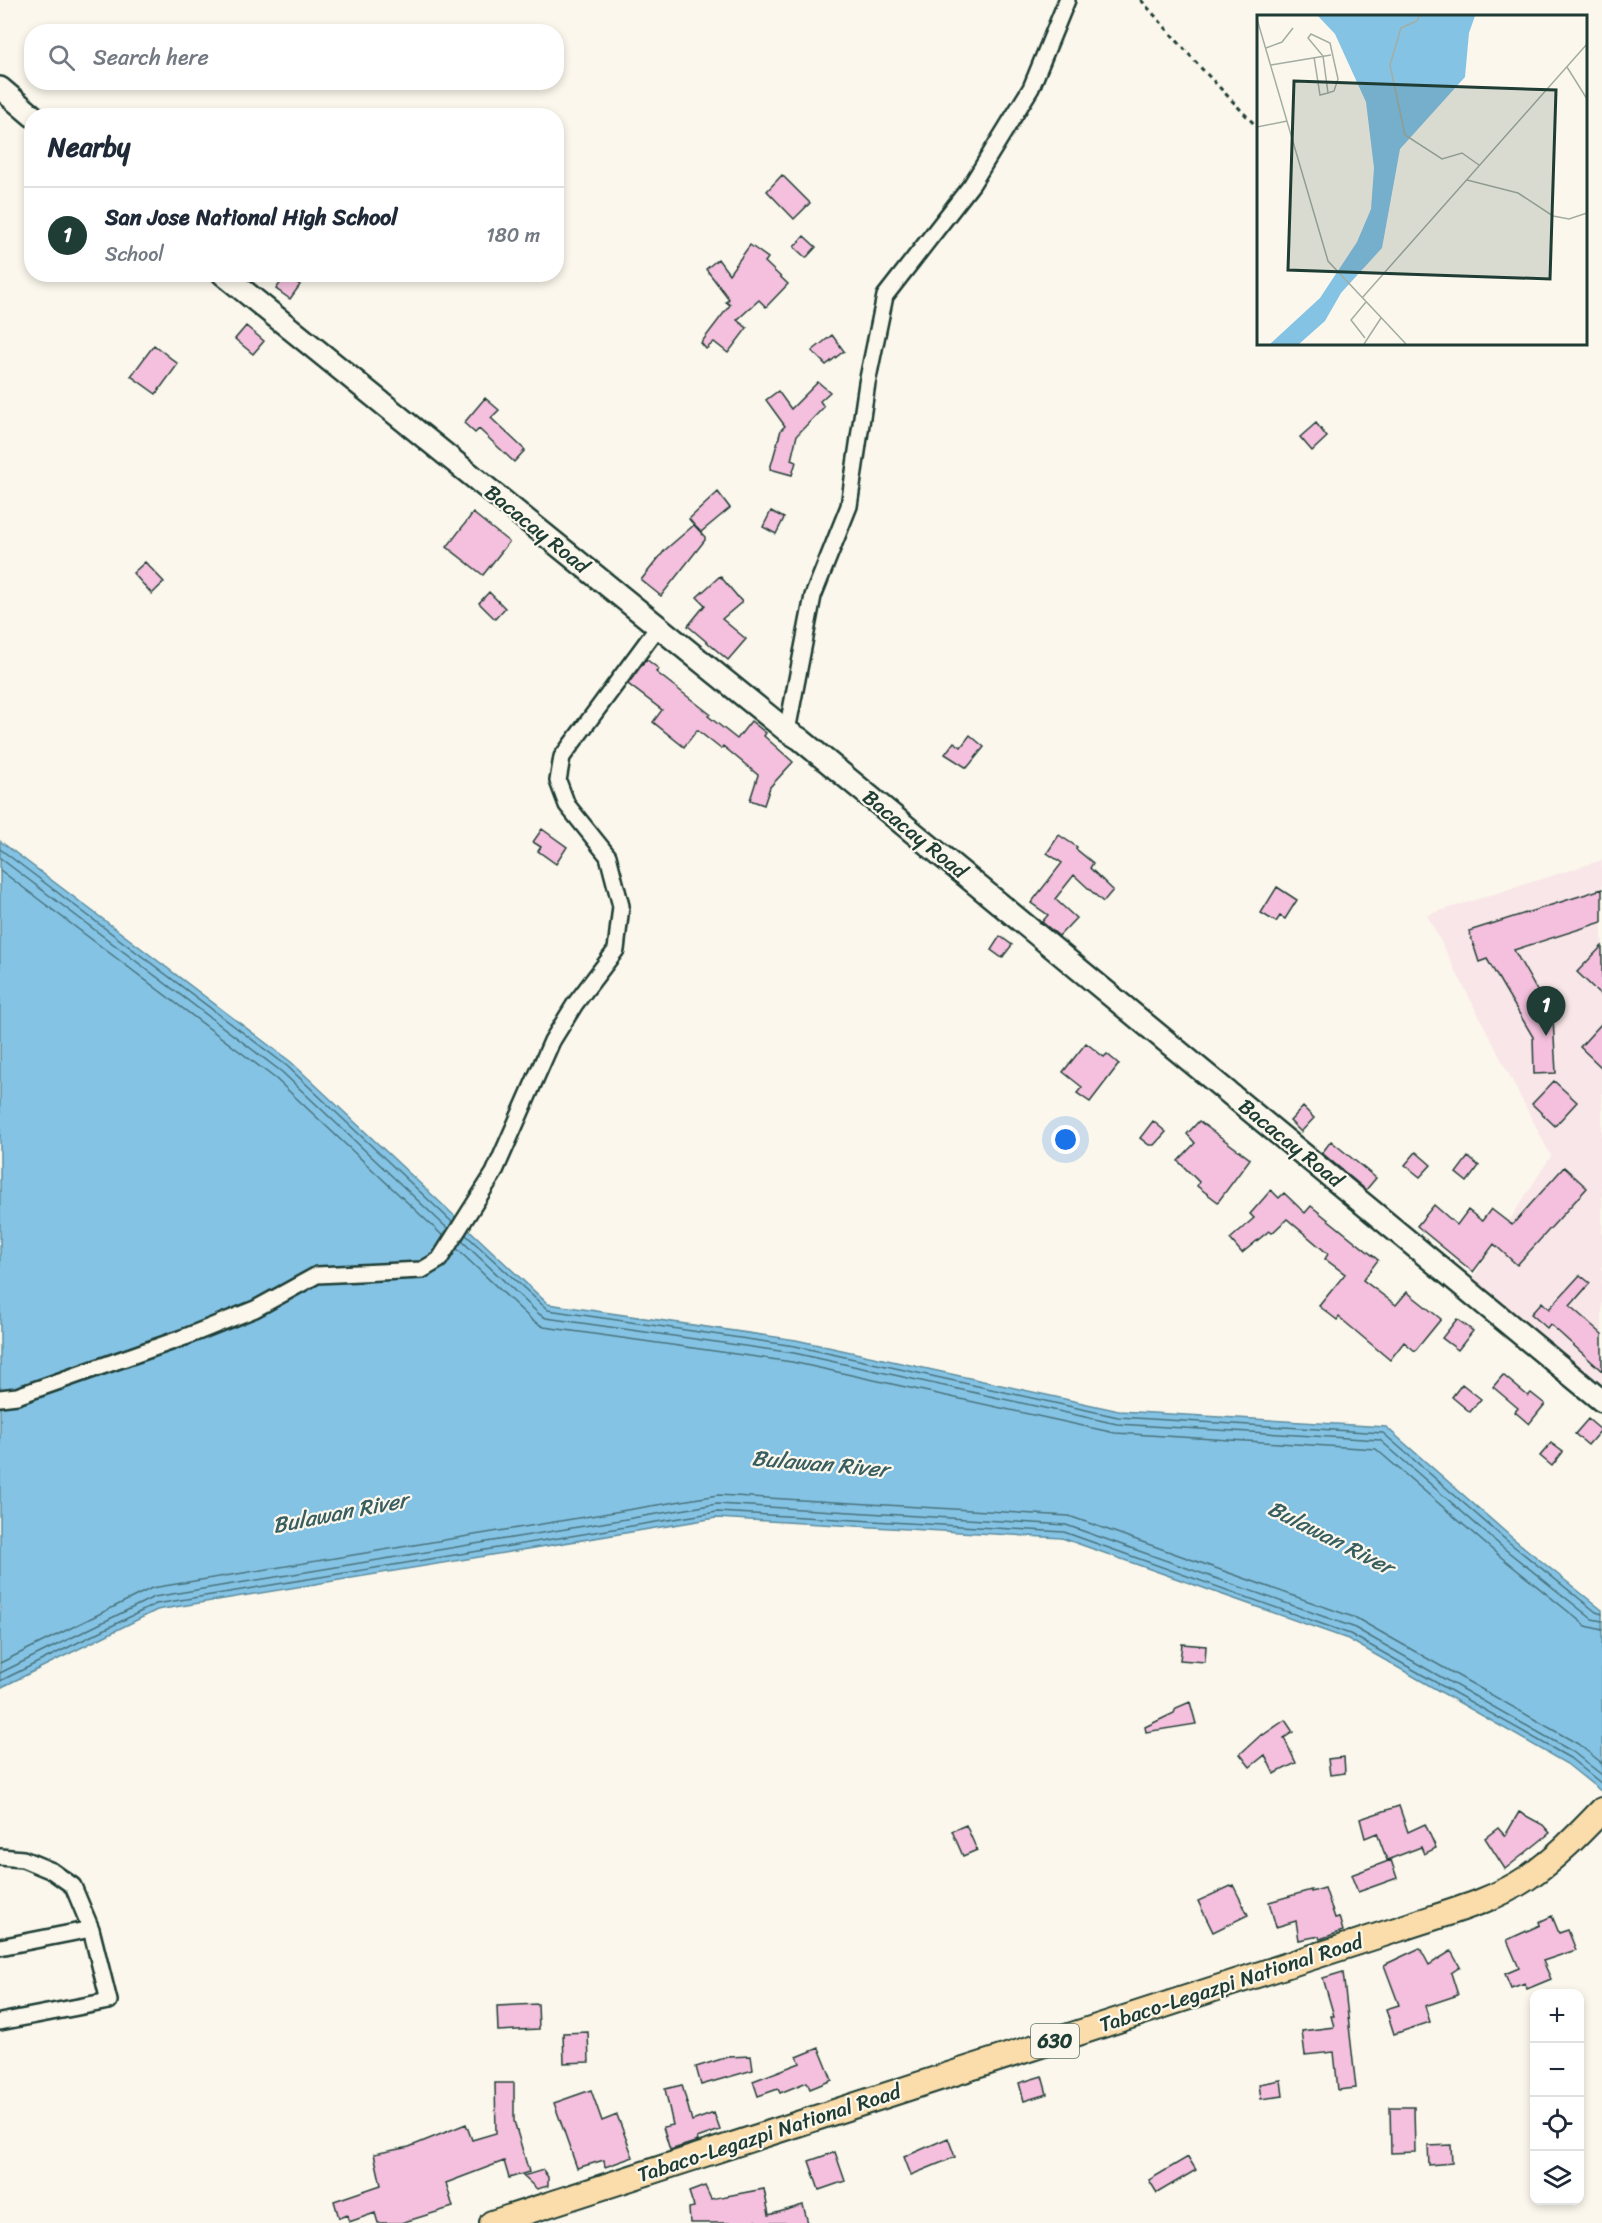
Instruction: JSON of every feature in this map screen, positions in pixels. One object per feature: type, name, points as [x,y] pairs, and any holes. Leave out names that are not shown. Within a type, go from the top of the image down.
[{"type":"main road","points":[[0,88],[24,108]]},
{"type":"main road","name":"Bacacay Road","points":[[233,282],[837,770],[1602,1401]]},
{"type":"main road","name":"Tabaco-Legazpi National Road","points":[[492,2223],[1399,1929],[1492,1896],[1527,1878],[1550,1861],[1598,1813]]},
{"type":"street","points":[[787,731],[813,596],[849,506],[867,383],[885,296],[972,184],[1031,88],[1067,0]]},
{"type":"street","points":[[0,1398],[17,1396],[184,1338],[255,1309],[317,1275],[422,1270],[439,1260],[494,1173],[552,1041],[575,1004],[616,950],[621,906],[608,856],[567,805],[558,781],[562,757],[658,627]]},
{"type":"street","points":[[0,1857],[23,1859],[52,1871],[72,1886],[91,1929],[109,2001],[0,2022]]},
{"type":"street","points":[[0,1947],[91,1929]]},
{"type":"path","points":[[1141,0],[1257,127]]},
{"type":"shaded area","points":[[1602,860],[1602,1394],[1470,1282],[1551,1156],[1427,915]]},
{"type":"water","name":"Bulawan River","points":[[0,841],[291,1062],[548,1304],[796,1340],[1119,1411],[1386,1427],[1510,1536],[1602,1610],[1602,1792],[1567,1764],[1348,1639],[1062,1538],[716,1518],[157,1610],[0,1688]]},
{"type":"building","points":[[782,175],[810,203],[794,219],[767,191]]},
{"type":"building","points":[[804,236],[816,247],[806,258],[794,247]]},
{"type":"building","points":[[750,245],[768,258],[765,262],[788,284],[766,307],[759,300],[737,320],[747,328],[728,353],[714,342],[706,349],[701,343],[730,305],[726,302],[729,299],[706,269],[718,259],[729,274]]},
{"type":"building","points":[[281,282],[296,282],[300,285],[290,299],[276,289]]},
{"type":"building","points":[[246,326],[264,341],[253,354],[235,339]]},
{"type":"building","points":[[832,335],[844,351],[826,365],[812,351]]},
{"type":"building","points":[[154,345],[178,364],[156,394],[131,376]]},
{"type":"building","points":[[818,382],[830,392],[820,401],[824,407],[797,435],[791,460],[796,462],[792,475],[770,469],[781,430],[785,426],[766,400],[778,391],[791,409]]},
{"type":"building","points":[[485,398],[499,410],[491,418],[525,450],[514,462],[479,429],[475,433],[464,423]]},
{"type":"building","points":[[1316,423],[1327,437],[1312,451],[1300,437]]},
{"type":"building","points":[[718,492],[730,508],[701,532],[689,519]]},
{"type":"building","points":[[771,511],[784,518],[776,534],[763,527]]},
{"type":"building","points":[[473,513],[509,542],[483,575],[447,547]]},
{"type":"building","points":[[694,525],[705,540],[661,596],[641,580],[665,550]]},
{"type":"building","points":[[145,562],[164,582],[152,594],[133,573]]},
{"type":"building","points":[[720,576],[742,602],[722,619],[746,639],[728,660],[688,626],[705,605],[697,597]]},
{"type":"building","points":[[489,592],[505,608],[495,619],[479,603]]},
{"type":"building","points":[[646,659],[659,669],[656,672],[710,714],[708,716],[737,739],[751,721],[766,733],[764,736],[793,762],[770,787],[764,805],[750,800],[758,775],[723,746],[721,749],[697,730],[684,747],[653,722],[662,710],[628,684]]},
{"type":"building","points":[[970,735],[984,747],[967,768],[945,754],[954,742],[961,747]]},
{"type":"building","points":[[542,829],[567,847],[556,864],[538,851],[541,847],[533,842]]},
{"type":"building","points":[[1059,835],[1077,847],[1076,849],[1093,863],[1090,868],[1113,890],[1103,902],[1074,875],[1055,899],[1076,918],[1059,936],[1042,922],[1048,915],[1031,903],[1062,863],[1047,853]]},
{"type":"building","points":[[1277,887],[1297,900],[1285,919],[1280,916],[1276,922],[1261,913]]},
{"type":"building","points":[[1602,889],[1602,922],[1514,950],[1553,1019],[1556,1073],[1534,1074],[1533,1037],[1487,959],[1479,962],[1469,931]]},
{"type":"building","points":[[1000,936],[1012,945],[1002,958],[991,950]]},
{"type":"building","points":[[1602,946],[1602,996],[1577,972]]},
{"type":"building","points":[[1602,1023],[1602,1068],[1580,1047]]},
{"type":"building","points":[[1086,1043],[1104,1057],[1107,1054],[1119,1064],[1090,1102],[1077,1093],[1082,1087],[1063,1072]]},
{"type":"building","points":[[1554,1081],[1577,1102],[1555,1126],[1532,1104]]},
{"type":"building","points":[[1303,1107],[1314,1118],[1301,1132],[1290,1121]]},
{"type":"building","points":[[1153,1121],[1166,1132],[1154,1145],[1149,1145],[1140,1138]]},
{"type":"building","points":[[1199,1121],[1250,1159],[1218,1202],[1197,1186],[1199,1182],[1178,1161],[1195,1143],[1187,1134]]},
{"type":"building","points":[[1331,1141],[1376,1178],[1366,1190],[1322,1153]]},
{"type":"building","points":[[1416,1152],[1431,1165],[1420,1177],[1405,1165]]},
{"type":"building","points":[[1468,1157],[1479,1166],[1467,1182],[1456,1173]]},
{"type":"building","points":[[1564,1167],[1587,1188],[1517,1265],[1494,1244],[1473,1272],[1417,1226],[1434,1205],[1457,1225],[1468,1210],[1482,1221],[1491,1209],[1512,1225]]},
{"type":"building","points":[[1271,1190],[1279,1198],[1284,1193],[1305,1213],[1311,1206],[1378,1260],[1363,1280],[1396,1305],[1407,1292],[1441,1319],[1415,1351],[1404,1342],[1390,1360],[1339,1317],[1337,1320],[1319,1306],[1345,1274],[1325,1259],[1328,1254],[1287,1219],[1272,1233],[1269,1231],[1242,1253],[1230,1239],[1254,1218],[1250,1214]]},
{"type":"building","points":[[1580,1275],[1590,1283],[1570,1306],[1602,1334],[1602,1371],[1550,1324],[1547,1328],[1531,1314],[1542,1302],[1549,1309]]},
{"type":"building","points":[[1457,1319],[1473,1331],[1458,1350],[1442,1338]]},
{"type":"building","points":[[1503,1375],[1528,1396],[1531,1393],[1545,1404],[1529,1424],[1515,1412],[1518,1408],[1493,1387]]},
{"type":"building","points":[[1462,1384],[1481,1399],[1470,1412],[1452,1397]]},
{"type":"building","points":[[1588,1419],[1601,1430],[1588,1445],[1575,1434]]},
{"type":"building","points":[[1551,1443],[1563,1452],[1552,1466],[1540,1456]]},
{"type":"building","points":[[1182,1644],[1206,1646],[1205,1662],[1180,1660]]},
{"type":"building","points":[[1190,1702],[1196,1724],[1146,1732],[1145,1727],[1174,1713],[1176,1708]]},
{"type":"building","points":[[1285,1720],[1293,1732],[1284,1738],[1296,1763],[1274,1774],[1265,1755],[1250,1767],[1240,1754],[1262,1734]]},
{"type":"building","points":[[1344,1757],[1345,1773],[1330,1775],[1328,1759]]},
{"type":"building","points":[[1399,1806],[1408,1832],[1425,1824],[1436,1848],[1424,1854],[1421,1847],[1387,1860],[1377,1833],[1365,1838],[1360,1819]]},
{"type":"building","points":[[1519,1812],[1543,1825],[1550,1833],[1505,1869],[1485,1838],[1498,1828],[1505,1836]]},
{"type":"building","points":[[966,1825],[977,1850],[963,1856],[952,1831]]},
{"type":"building","points":[[1391,1860],[1397,1878],[1358,1892],[1351,1875]]},
{"type":"building","points":[[1233,1885],[1248,1915],[1213,1932],[1198,1901]]},
{"type":"building","points":[[1325,1888],[1335,1918],[1339,1917],[1343,1931],[1320,1939],[1319,1936],[1299,1940],[1296,1921],[1276,1927],[1269,1902]]},
{"type":"building","points":[[1552,1916],[1559,1933],[1568,1930],[1576,1950],[1543,1961],[1551,1979],[1527,1989],[1525,1983],[1511,1988],[1505,1974],[1519,1968],[1507,1940],[1540,1925],[1539,1922]]},
{"type":"building","points":[[1420,1948],[1429,1965],[1451,1951],[1460,1967],[1451,1973],[1458,1995],[1425,2006],[1430,2022],[1394,2034],[1386,2009],[1399,2005],[1384,1965]]},
{"type":"building","points":[[1343,1972],[1356,2088],[1338,2090],[1334,2052],[1305,2055],[1302,2031],[1334,2027],[1331,2016],[1334,2016],[1323,1978]]},
{"type":"building","points":[[538,2004],[539,2029],[498,2031],[497,2006]]},
{"type":"building","points":[[588,2032],[589,2062],[564,2063],[563,2033]]},
{"type":"building","points":[[819,2048],[832,2080],[810,2089],[807,2082],[780,2093],[778,2089],[758,2096],[753,2081],[800,2063],[797,2057]]},
{"type":"building","points":[[751,2056],[753,2070],[701,2085],[696,2067],[728,2057]]},
{"type":"building","points":[[1042,2076],[1047,2094],[1024,2101],[1019,2083]]},
{"type":"building","points":[[1281,2080],[1283,2096],[1261,2099],[1259,2084]]},
{"type":"building","points":[[495,2083],[514,2083],[514,2121],[529,2172],[509,2178],[504,2161],[446,2183],[453,2207],[401,2223],[378,2223],[375,2213],[349,2222],[347,2215],[339,2218],[334,2201],[381,2185],[374,2154],[409,2147],[466,2124],[472,2140],[496,2133]]},
{"type":"building","points":[[682,2085],[692,2121],[714,2113],[720,2130],[697,2138],[698,2141],[670,2150],[663,2127],[673,2125],[665,2089]]},
{"type":"building","points":[[591,2090],[602,2121],[617,2115],[633,2157],[605,2167],[604,2160],[577,2168],[554,2103]]},
{"type":"building","points":[[1390,2107],[1414,2107],[1415,2152],[1391,2153]]},
{"type":"building","points":[[948,2138],[955,2157],[911,2175],[904,2157]]},
{"type":"building","points":[[1451,2145],[1452,2163],[1429,2165],[1428,2146]]},
{"type":"building","points":[[835,2152],[845,2181],[819,2190],[809,2161]]},
{"type":"building","points":[[1188,2157],[1196,2170],[1157,2193],[1149,2180]]},
{"type":"building","points":[[543,2170],[548,2177],[548,2186],[537,2189],[523,2176]]},
{"type":"building","points":[[705,2186],[711,2199],[764,2189],[769,2215],[803,2205],[808,2223],[757,2223],[757,2221],[690,2223],[689,2208],[694,2207],[689,2192]]},
{"type":"place","name":"San Jose National High School","points":[[1546,1036]]}]
